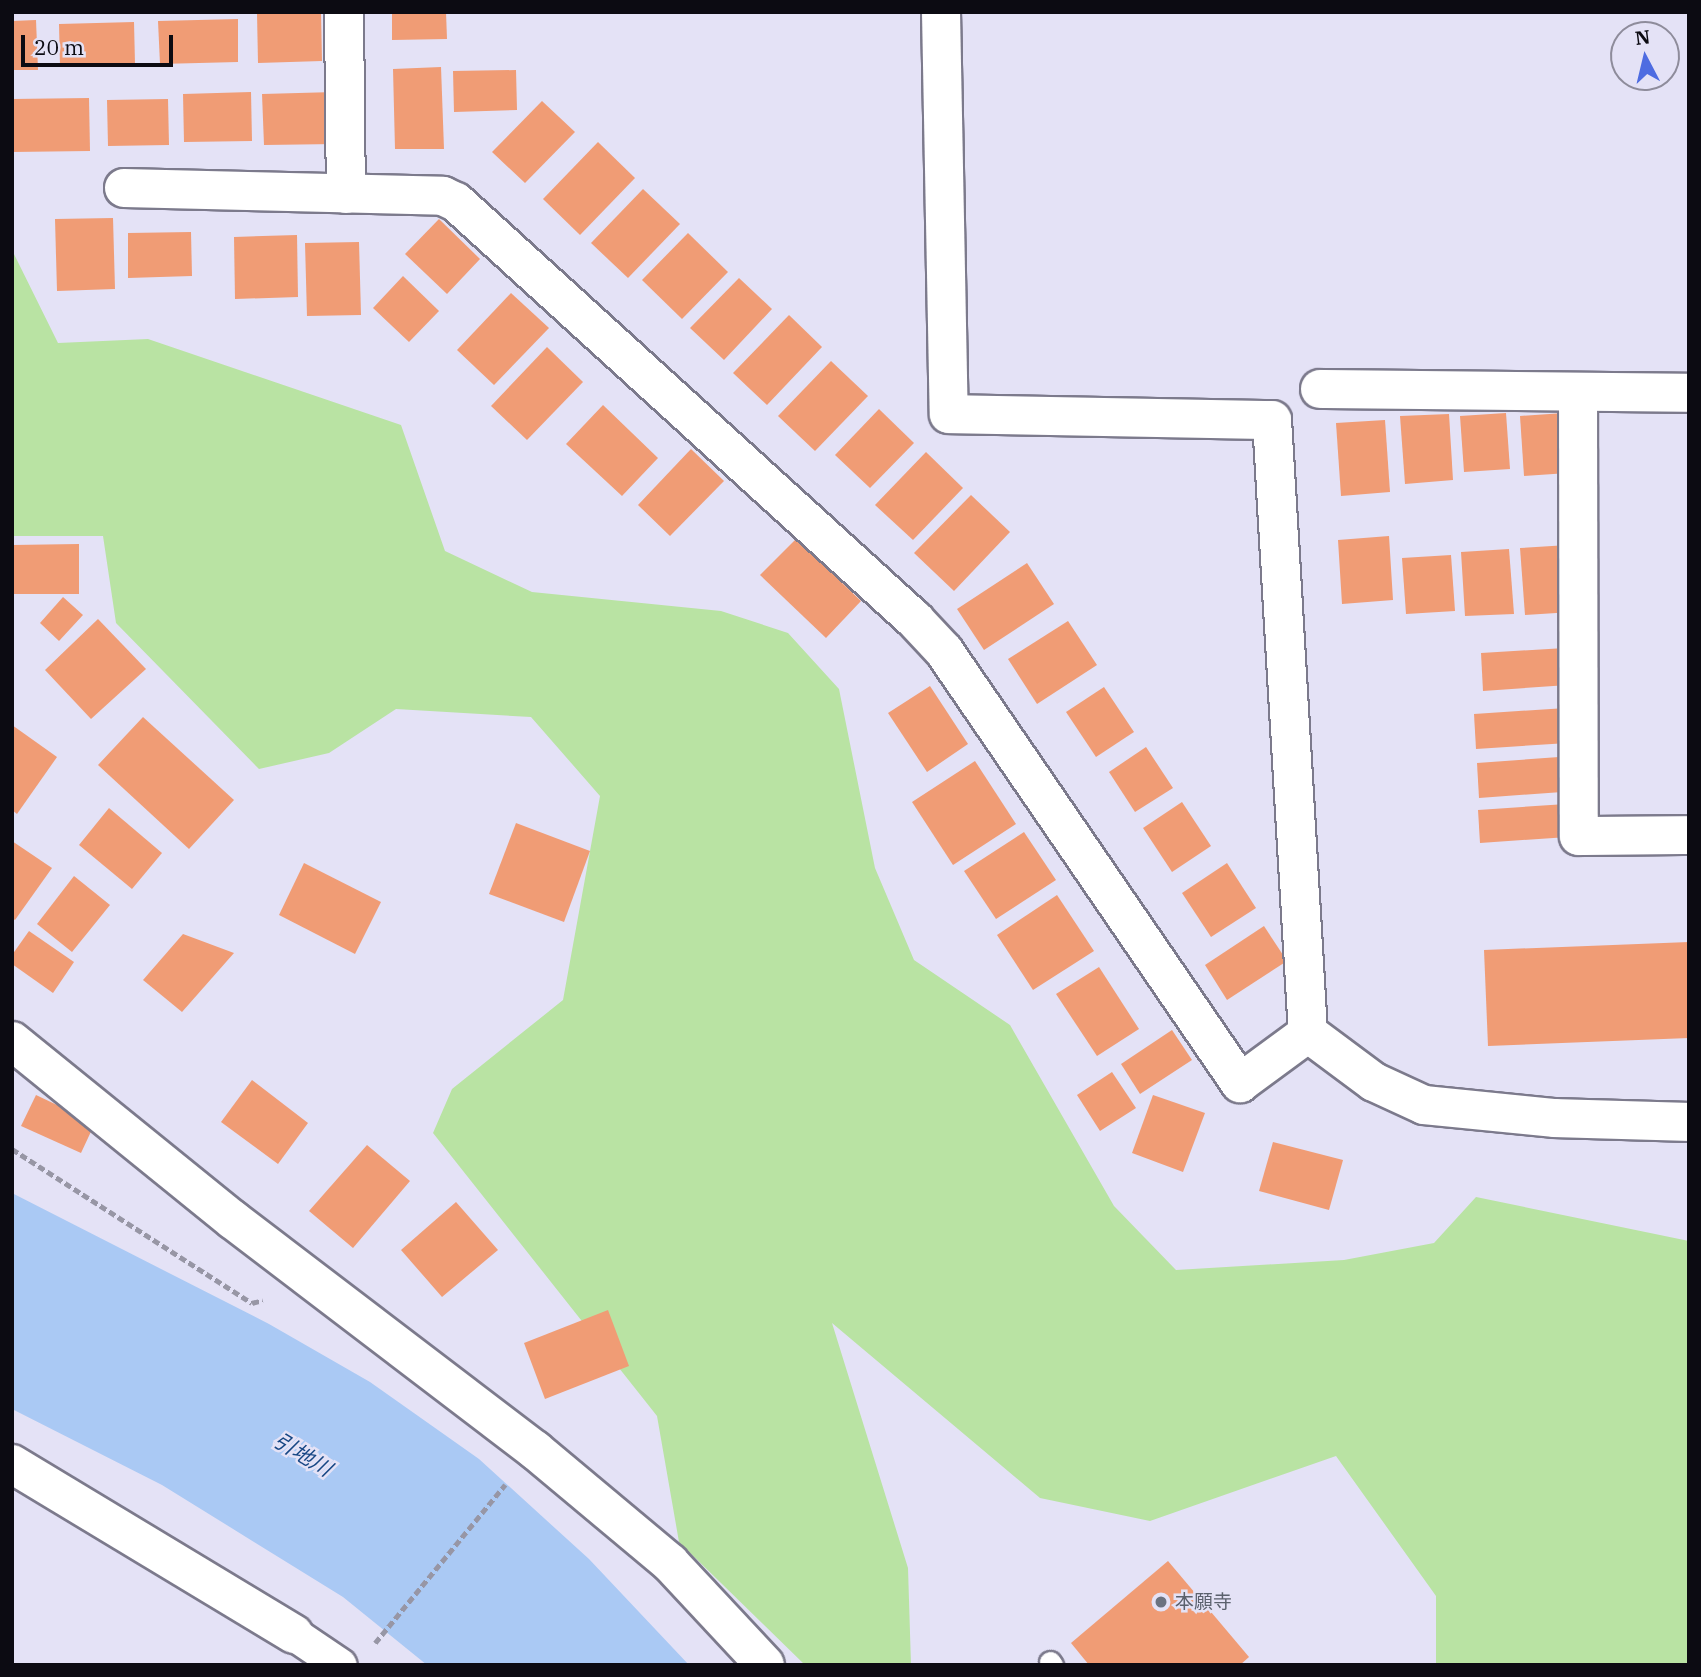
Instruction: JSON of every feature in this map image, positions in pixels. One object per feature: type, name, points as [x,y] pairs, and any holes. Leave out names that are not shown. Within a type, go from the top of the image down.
[{"type":"street","points":[[344,12],[346,194]]},
{"type":"street","points":[[941,12],[949,414],[1272,420],[1307,1033]]},
{"type":"street","points":[[124,188],[443,196],[456,202],[915,620],[944,651],[1240,1083],[1307,1033]]},
{"type":"street","points":[[1320,389],[1689,393]]},
{"type":"street","points":[[1578,392],[1579,836],[1689,835]]},
{"type":"street","points":[[1307,1033],[1374,1082],[1424,1105],[1555,1118],[1689,1122]]},
{"type":"street","points":[[12,1041],[233,1220],[535,1450],[670,1563],[765,1665]]},
{"type":"street","points":[[12,1464],[294,1634],[340,1665]]},
{"type":"path","points":[[12,1149],[252,1303],[321,1286]]},
{"type":"path","points":[[381,1634],[511,1478]]},
{"type":"green space","points":[[12,250],[58,343],[148,339],[401,425],[445,551],[532,592],[721,611],[788,633],[839,689],[875,868],[914,960],[1010,1025],[1114,1206],[1176,1270],[1344,1260],[1434,1243],[1476,1197],[1689,1241],[1689,1665],[1436,1665],[1436,1596],[1336,1456],[1150,1521],[1040,1498],[832,1323],[908,1568],[911,1665],[805,1665],[679,1542],[657,1416],[433,1133],[452,1089],[563,1000],[600,796],[531,717],[396,709],[329,753],[259,769],[116,623],[103,536],[12,536]]},
{"type":"water","name":"引地川","points":[[12,1193],[269,1324],[370,1382],[479,1459],[589,1559],[689,1665],[427,1665],[343,1597],[162,1485],[12,1409]]},
{"type":"building","points":[[321,12],[322,61],[258,63],[257,13]]},
{"type":"building","points":[[392,12],[446,12],[447,39],[392,40]]},
{"type":"building","points":[[238,19],[238,62],[160,64],[158,21]]},
{"type":"building","points":[[36,20],[38,70],[12,70],[12,21]]},
{"type":"building","points":[[134,22],[135,64],[60,66],[59,24]]},
{"type":"building","points":[[441,67],[444,149],[395,149],[393,69]]},
{"type":"building","points":[[516,70],[517,110],[454,112],[453,71]]},
{"type":"building","points":[[251,92],[252,141],[184,142],[183,94]]},
{"type":"building","points":[[335,92],[336,144],[264,145],[262,94]]},
{"type":"building","points":[[89,98],[90,151],[12,152],[12,99]]},
{"type":"building","points":[[168,99],[169,145],[108,146],[107,100]]},
{"type":"building","points":[[542,101],[575,132],[525,183],[492,152]]},
{"type":"building","points":[[598,142],[635,178],[580,235],[543,199]]},
{"type":"building","points":[[643,189],[680,224],[628,278],[591,243]]},
{"type":"building","points":[[113,218],[115,289],[57,291],[55,219]]},
{"type":"building","points":[[439,219],[480,259],[447,294],[405,254]]},
{"type":"building","points":[[191,232],[192,276],[128,278],[128,233]]},
{"type":"building","points":[[688,233],[728,272],[682,319],[642,280]]},
{"type":"building","points":[[297,235],[298,297],[235,299],[234,237]]},
{"type":"building","points":[[359,242],[361,315],[307,316],[305,243]]},
{"type":"building","points":[[403,276],[439,311],[409,342],[373,308]]},
{"type":"building","points":[[739,278],[772,309],[724,360],[690,328]]},
{"type":"building","points":[[511,293],[549,328],[494,385],[457,350]]},
{"type":"building","points":[[789,315],[822,347],[767,405],[733,373]]},
{"type":"building","points":[[547,347],[583,382],[527,440],[491,406]]},
{"type":"building","points":[[831,361],[868,396],[815,451],[778,416]]},
{"type":"building","points":[[603,405],[658,458],[622,496],[566,444]]},
{"type":"building","points":[[879,409],[914,443],[870,488],[835,455]]},
{"type":"building","points":[[1506,413],[1510,469],[1464,472],[1460,416]]},
{"type":"building","points":[[1564,413],[1568,473],[1524,476],[1520,416]]},
{"type":"building","points":[[1449,414],[1453,480],[1405,484],[1400,416]]},
{"type":"building","points":[[1385,420],[1390,492],[1341,496],[1336,423]]},
{"type":"building","points":[[691,449],[724,481],[670,536],[638,505]]},
{"type":"building","points":[[926,452],[963,488],[913,540],[875,505]]},
{"type":"building","points":[[971,495],[1010,532],[954,591],[914,553]]},
{"type":"building","points":[[1389,536],[1393,600],[1342,604],[1338,540]]},
{"type":"building","points":[[796,539],[861,601],[826,638],[760,575]]},
{"type":"building","points":[[79,544],[79,594],[14,594],[12,597],[12,545]]},
{"type":"building","points":[[1568,545],[1572,612],[1525,615],[1520,548]]},
{"type":"building","points":[[1509,549],[1514,614],[1465,616],[1461,552]]},
{"type":"building","points":[[1451,555],[1455,611],[1406,614],[1402,558]]},
{"type":"building","points":[[1027,563],[1054,604],[984,650],[957,609]]},
{"type":"building","points":[[63,597],[83,615],[59,641],[40,623]]},
{"type":"building","points":[[98,619],[146,669],[91,719],[45,670]]},
{"type":"building","points":[[1068,621],[1097,665],[1037,704],[1008,659]]},
{"type":"building","points":[[1565,648],[1568,685],[1483,691],[1481,653]]},
{"type":"building","points":[[930,686],[968,744],[927,772],[888,713]]},
{"type":"building","points":[[1104,687],[1134,732],[1096,757],[1066,712]]},
{"type":"building","points":[[1566,708],[1568,743],[1476,749],[1474,714]]},
{"type":"building","points":[[143,717],[234,800],[189,849],[98,765]]},
{"type":"building","points":[[12,725],[57,757],[17,814],[12,810]]},
{"type":"building","points":[[1146,747],[1173,788],[1135,812],[1109,772]]},
{"type":"building","points":[[1573,756],[1576,791],[1479,798],[1477,763]]},
{"type":"building","points":[[975,761],[1016,824],[953,865],[912,802]]},
{"type":"building","points":[[1182,802],[1211,846],[1172,872],[1143,828]]},
{"type":"building","points":[[1566,804],[1568,837],[1480,843],[1478,810]]},
{"type":"building","points":[[109,808],[162,853],[132,889],[79,845]]},
{"type":"building","points":[[516,823],[590,851],[564,922],[489,894]]},
{"type":"building","points":[[1024,832],[1056,880],[996,919],[964,871]]},
{"type":"building","points":[[12,841],[52,868],[15,920],[12,918]]},
{"type":"building","points":[[304,863],[381,902],[355,954],[279,915]]},
{"type":"building","points":[[1227,863],[1256,908],[1211,937],[1182,893]]},
{"type":"building","points":[[74,876],[110,905],[72,952],[37,924]]},
{"type":"building","points":[[1057,895],[1094,951],[1033,990],[997,935]]},
{"type":"building","points":[[1264,926],[1287,961],[1227,1000],[1205,965]]},
{"type":"building","points":[[29,931],[74,962],[53,993],[12,964],[12,955]]},
{"type":"building","points":[[183,934],[234,953],[182,1012],[143,980]]},
{"type":"building","points":[[1689,942],[1689,1038],[1488,1046],[1484,950]]},
{"type":"building","points":[[1099,967],[1139,1029],[1097,1056],[1056,994]]},
{"type":"building","points":[[1172,1030],[1192,1060],[1140,1094],[1121,1064]]},
{"type":"building","points":[[1112,1072],[1136,1108],[1100,1131],[1077,1095]]},
{"type":"building","points":[[252,1080],[308,1123],[278,1164],[221,1122]]},
{"type":"building","points":[[36,1095],[95,1123],[81,1153],[21,1126]]},
{"type":"building","points":[[1153,1095],[1205,1113],[1183,1172],[1132,1153]]},
{"type":"building","points":[[1273,1142],[1343,1160],[1329,1210],[1259,1191]]},
{"type":"building","points":[[367,1145],[410,1181],[353,1248],[309,1211]]},
{"type":"building","points":[[456,1202],[498,1250],[442,1297],[401,1250]]},
{"type":"building","points":[[608,1310],[629,1366],[545,1399],[524,1343]]},
{"type":"building","name":"本願寺","points":[[1168,1561],[1249,1657],[1240,1665],[1089,1665],[1071,1643]]},
{"type":"place","name":"本願寺","points":[[1161,1602]]}]
